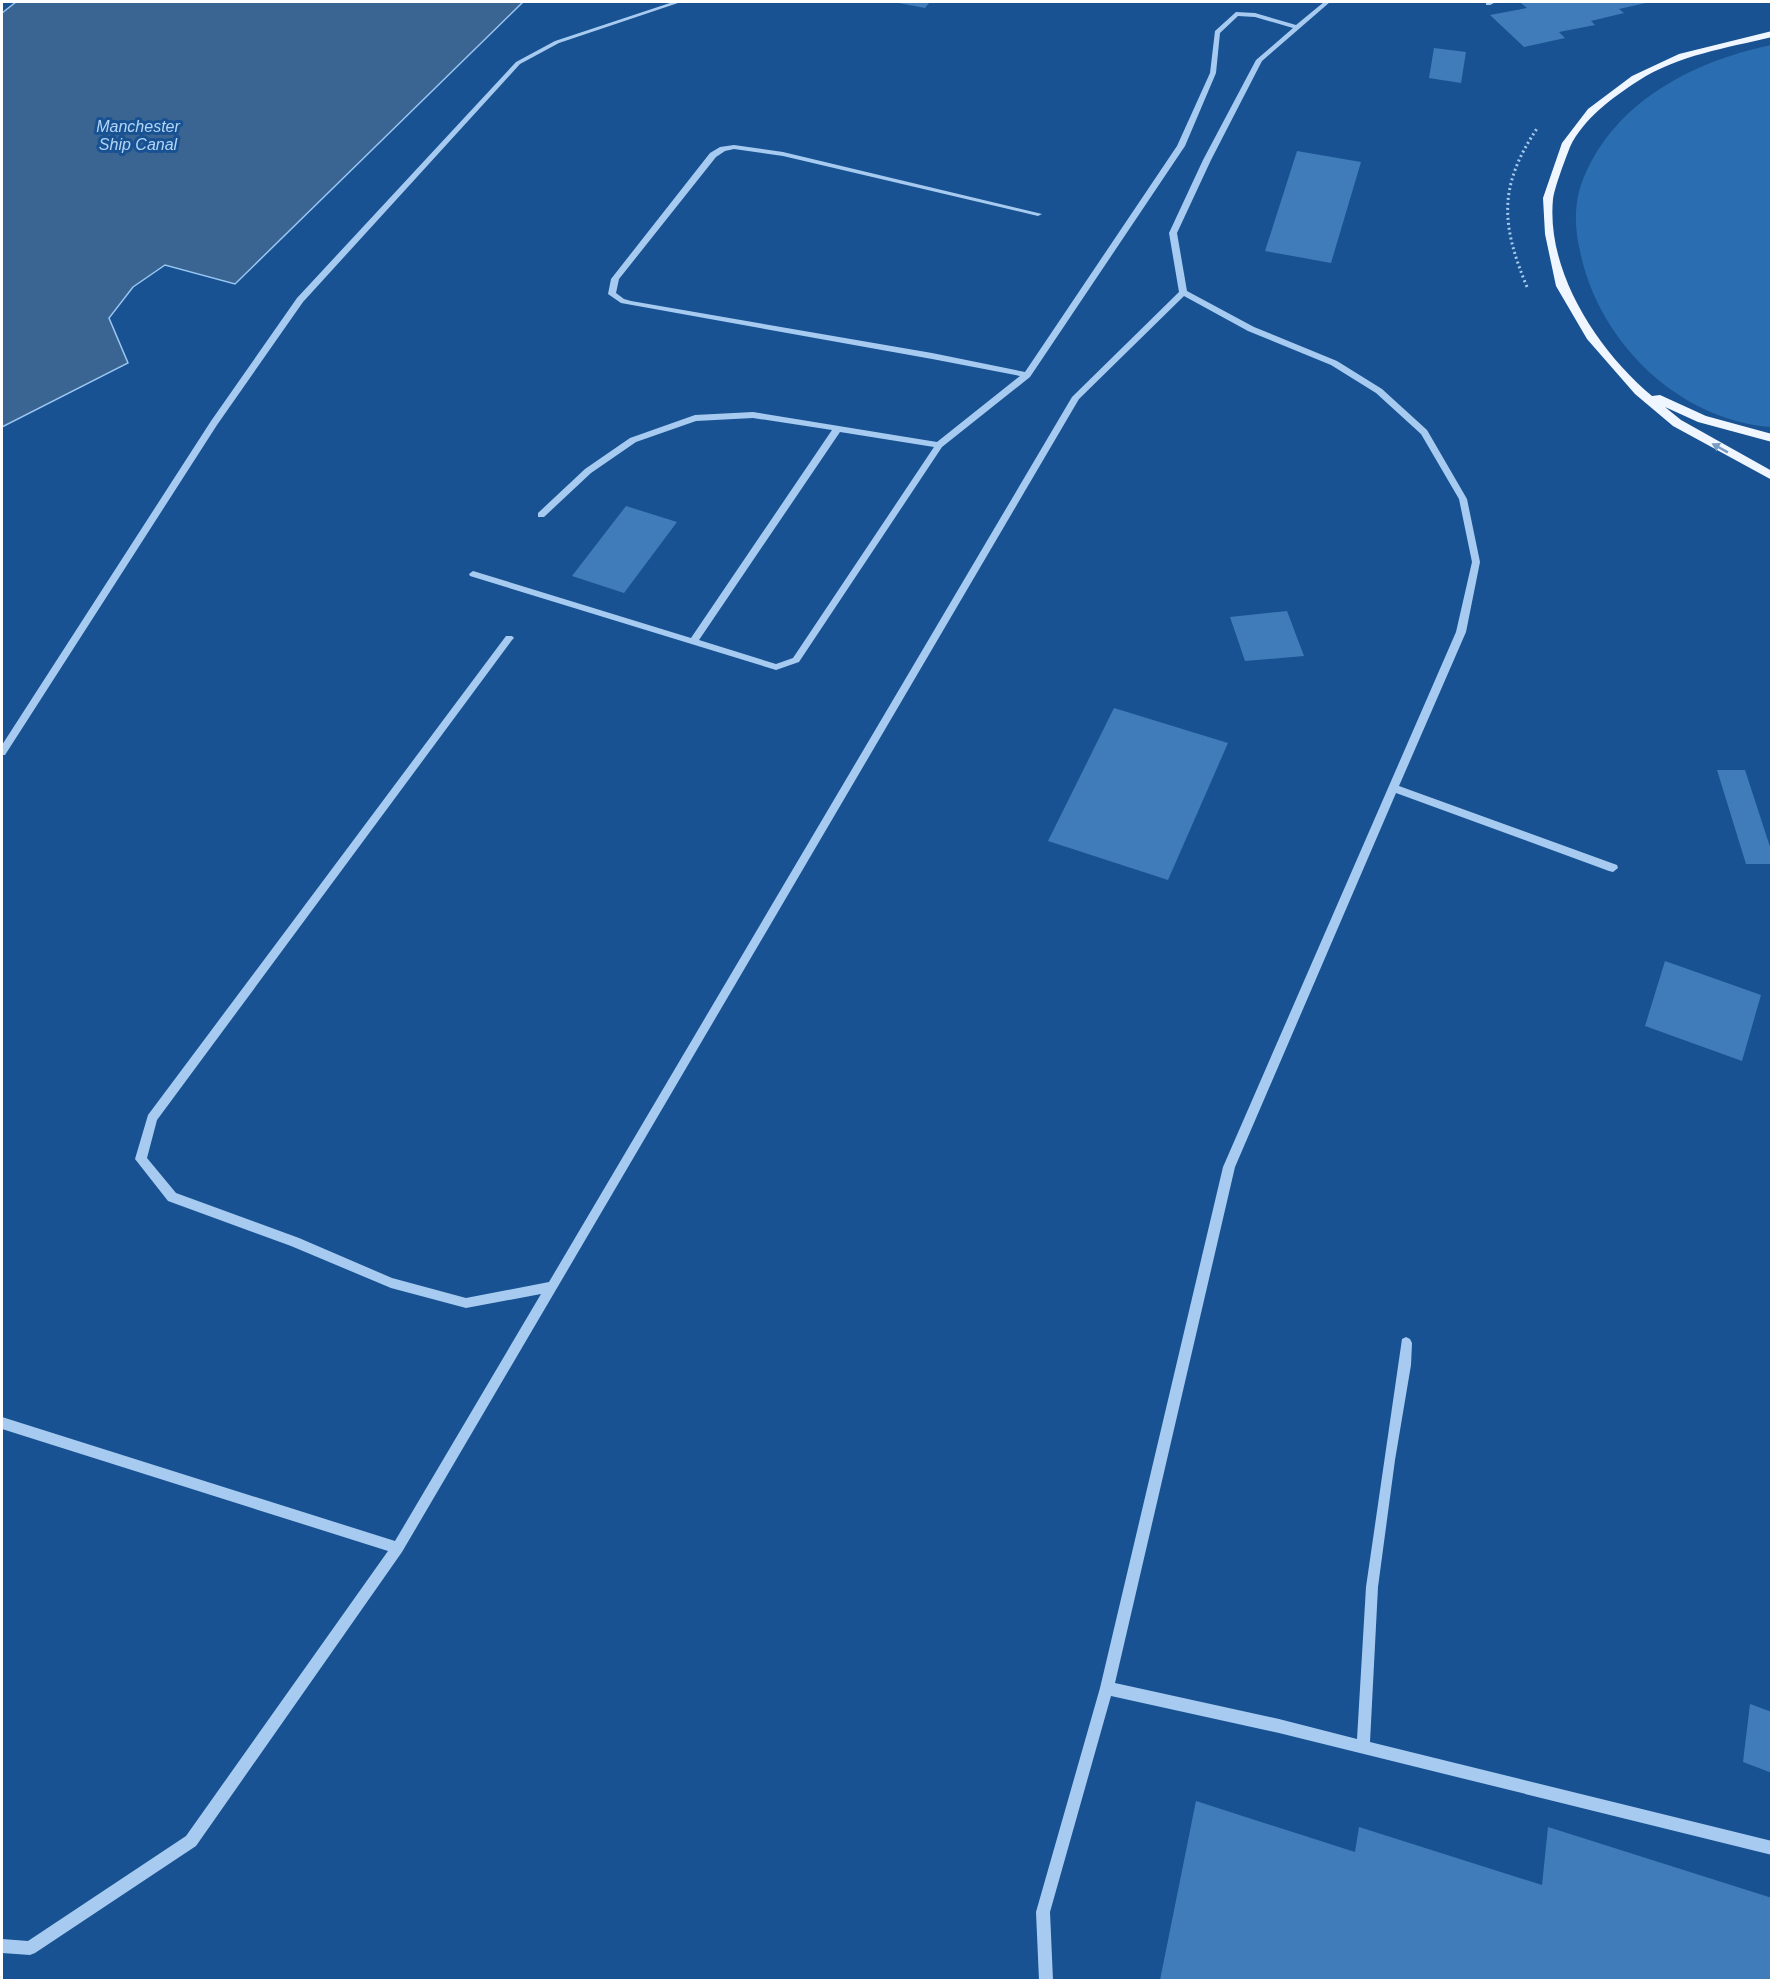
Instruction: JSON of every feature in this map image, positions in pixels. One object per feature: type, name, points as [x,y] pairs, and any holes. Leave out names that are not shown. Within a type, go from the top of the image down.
[{"type":"main road","points":[[1772,34],[1683,56],[1636,78],[1592,111],[1566,145],[1548,198],[1550,234],[1562,286],[1591,338],[1640,391],[1677,423],[1772,476]]},
{"type":"main road","points":[[1640,391],[1702,419],[1772,438]]},
{"type":"street","points":[[2,752],[214,423],[300,300],[518,63],[556,42],[678,2]]},
{"type":"street","points":[[1184,292],[1173,233],[1207,160],[1259,60],[1327,2]]},
{"type":"street","points":[[473,574],[776,667],[796,660],[939,445],[1027,375],[1181,147],[1213,73],[1217,32],[1236,14],[1255,15],[1297,27]]},
{"type":"street","points":[[1027,375],[631,303],[621,301],[612,294],[615,279],[713,155],[723,149],[744,148],[783,154],[1038,214]]},
{"type":"street","points":[[1046,1980],[1043,1912],[1107,1688],[1229,1167],[1461,632],[1476,562],[1464,499],[1424,432],[1379,391],[1334,363],[1251,329],[1184,292]]},
{"type":"street","points":[[2,1947],[30,1948],[191,1840],[398,1548],[1076,397],[1184,292]]},
{"type":"street","points":[[541,515],[588,471],[633,441],[695,418],[753,415],[939,445]]},
{"type":"street","points":[[694,640],[838,428]]},
{"type":"street","points":[[509,638],[152,1118],[141,1159],[172,1197],[295,1242],[391,1283],[466,1303],[553,1286]]},
{"type":"street","points":[[1394,788],[1613,868]]},
{"type":"street","points":[[1363,1748],[1372,1587],[1389,1460],[1405,1365],[1406,1343]]},
{"type":"street","points":[[2,1423],[398,1548]]},
{"type":"street","points":[[1107,1688],[1279,1726],[1772,1848]]},
{"type":"path","points":[[1528,289],[1507,224],[1513,173],[1528,141],[1540,125]]},
{"type":"shaded area","points":[[1772,45],[1771,427],[1737,421],[1704,409],[1674,392],[1647,370],[1624,344],[1604,315],[1590,284],[1578,243],[1576,220],[1580,188],[1593,159],[1610,133],[1631,111],[1682,76],[1711,63]]},
{"type":"water","name":"Manchester Ship Canal","points":[[16,2],[523,2],[235,284],[165,265],[133,287],[109,318],[128,363],[2,427],[2,13]]},
{"type":"building","points":[[899,2],[930,2],[925,8]]},
{"type":"building","points":[[1650,2],[1619,9],[1624,13],[1591,21],[1595,25],[1559,32],[1565,38],[1524,47],[1490,15],[1527,8],[1521,3]]},
{"type":"building","points":[[1434,48],[1466,52],[1461,83],[1429,78]]},
{"type":"building","points":[[1297,151],[1361,162],[1331,263],[1265,251]]},
{"type":"building","points":[[626,506],[677,522],[624,593],[572,576]]},
{"type":"building","points":[[1287,611],[1304,656],[1245,661],[1230,617]]},
{"type":"building","points":[[1114,708],[1228,743],[1168,880],[1048,841]]},
{"type":"building","points":[[1717,770],[1745,770],[1772,853],[1772,864],[1746,864]]},
{"type":"building","points":[[1665,961],[1761,995],[1742,1061],[1645,1026]]},
{"type":"building","points":[[1750,1704],[1772,1712],[1772,1773],[1743,1762]]},
{"type":"building","points":[[1196,1801],[1355,1852],[1359,1827],[1542,1885],[1548,1827],[1772,1898],[1772,1980],[1160,1980]]}]
